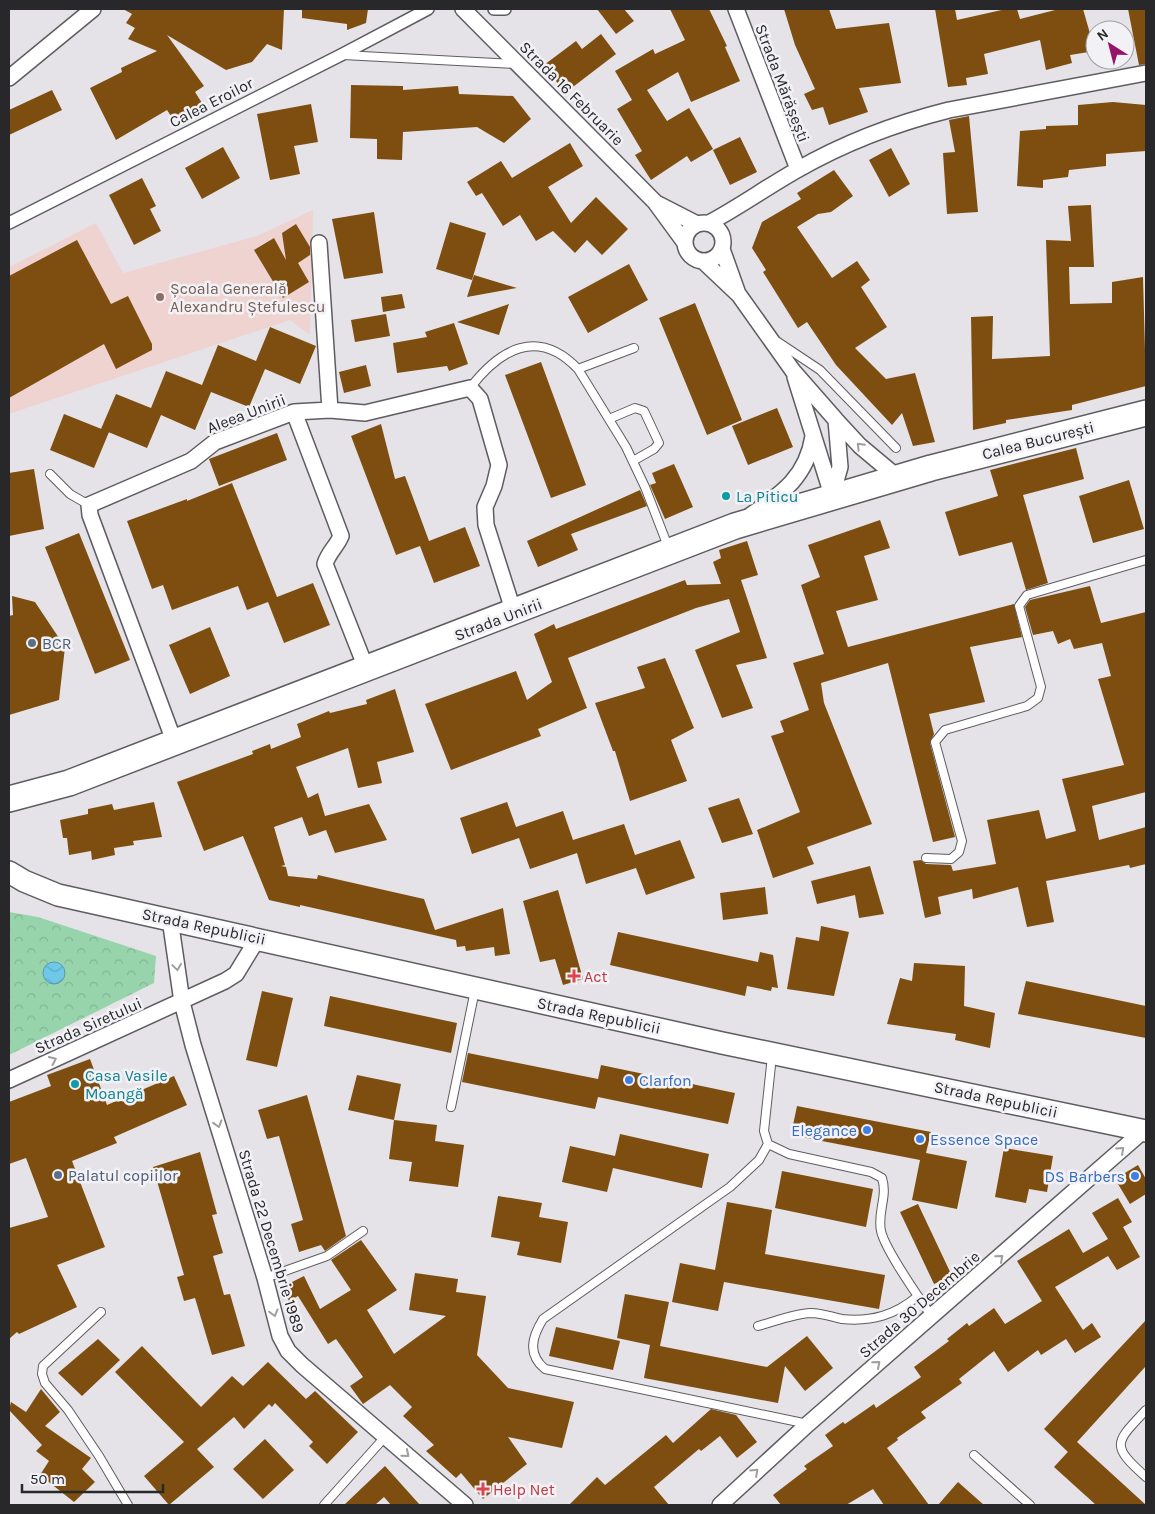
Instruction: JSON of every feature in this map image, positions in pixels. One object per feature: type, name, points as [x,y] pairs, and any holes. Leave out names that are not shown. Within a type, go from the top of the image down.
[{"type":"main road","name":"Calea București","points":[[930,468],[1146,413]]},
{"type":"main road","name":"Strada Unirii","points":[[9,799],[69,783],[174,741],[514,613],[735,526],[832,495],[930,468]]},
{"type":"main road","name":"Strada Unirii","points":[[9,818],[69,783]]},
{"type":"main road","name":"Strada Republicii","points":[[9,872],[54,894]]},
{"type":"main road","name":"Strada Republicii","points":[[9,891],[54,894],[772,1054],[1145,1131]]},
{"type":"street","points":[[9,78],[92,9]]},
{"type":"street","name":"Calea Eroilor","points":[[9,223],[428,9]]},
{"type":"street","name":"Strada 16 Februarie","points":[[463,9],[655,202],[685,243]]},
{"type":"street","points":[[494,9],[505,9]]},
{"type":"street","name":"Strada Mărășești","points":[[736,9],[798,169]]},
{"type":"street","points":[[898,477],[860,446],[793,371],[739,295],[703,261],[690,255],[685,243],[688,231],[744,204],[798,169],[866,137],[917,118],[949,110],[1146,73]]},
{"type":"street","name":"Strada 16 Februarie","points":[[655,202],[703,223]]},
{"type":"street","points":[[703,261],[714,258],[722,249],[724,244],[722,232],[744,204]]},
{"type":"street","points":[[703,223],[722,232]]},
{"type":"street","points":[[319,243],[330,410]]},
{"type":"street","points":[[722,249],[739,295]]},
{"type":"street","points":[[793,371],[814,432],[832,495]]},
{"type":"street","points":[[470,388],[480,399],[499,465],[494,486],[485,507],[486,525],[514,613]]},
{"type":"street","name":"Aleea Unirii","points":[[89,505],[191,461],[215,442],[294,412],[330,410],[365,414],[470,388]]},
{"type":"street","points":[[294,412],[341,536],[339,543],[327,556],[325,564],[366,668]]},
{"type":"street","points":[[832,495],[840,468],[836,420]]},
{"type":"street","points":[[735,526],[775,498],[801,472],[810,453],[814,432]]},
{"type":"street","points":[[89,505],[90,515],[174,741]]},
{"type":"street","name":"Strada 22 Decembrie 1989","points":[[170,919],[182,1002],[265,1278],[280,1336],[288,1351],[465,1505]]},
{"type":"street","points":[[182,1002],[236,974],[258,938]]},
{"type":"street","name":"Strada Siretului","points":[[9,1080],[182,1002]]},
{"type":"street","name":"Strada 30 Decembrie","points":[[720,1505],[808,1424],[1145,1131]]},
{"type":"lane","points":[[341,55],[519,64]]},
{"type":"lane","points":[[770,337],[820,370],[896,448]]},
{"type":"lane","points":[[470,388],[495,360],[512,351],[530,346],[542,346],[556,351],[578,369],[633,461],[670,552]]},
{"type":"lane","points":[[578,369],[634,348]]},
{"type":"lane","points":[[609,419],[635,408],[644,411],[659,443],[654,449],[633,461]]},
{"type":"lane","points":[[50,474],[70,494],[89,505]]},
{"type":"lane","points":[[926,858],[950,859],[959,852],[962,841],[935,742],[939,734],[945,730],[1027,706],[1038,698],[1041,687],[1019,606],[1021,601],[1027,596],[1146,560]]},
{"type":"lane","points":[[451,1107],[475,988]]},
{"type":"lane","points":[[772,1054],[764,1131],[768,1144],[759,1160],[730,1187],[543,1319],[535,1332],[532,1351],[537,1363],[545,1369],[808,1424]]},
{"type":"lane","points":[[768,1144],[789,1154],[871,1172],[882,1178],[886,1190],[881,1231],[887,1245],[932,1317]]},
{"type":"lane","points":[[265,1278],[327,1256],[363,1231]]},
{"type":"lane","points":[[758,1326],[796,1315],[814,1313],[842,1319],[882,1318],[905,1307],[918,1296]]},
{"type":"lane","points":[[101,1312],[43,1366],[42,1374],[45,1383],[68,1410],[99,1456],[128,1505]]},
{"type":"lane","points":[[1146,1410],[1123,1434],[1120,1446],[1124,1457],[1146,1477]]},
{"type":"lane","points":[[324,1505],[385,1437]]},
{"type":"lane","points":[[974,1456],[1030,1505]]},
{"type":"shaded area","name":"Școala Generală Alexandru Ștefulescu","points":[[313,210],[310,335],[290,320],[9,414],[9,267],[96,223],[123,273],[257,236]]},
{"type":"green space","points":[[9,912],[38,917],[156,956],[154,983],[9,1055]]},
{"type":"water","points":[[54,962],[62,965],[65,973],[62,981],[54,984],[46,981],[43,973],[46,965]]},
{"type":"building","points":[[123,9],[284,9],[282,50],[267,44],[252,62],[226,70],[167,35],[204,86],[195,92],[202,103],[173,119],[167,110],[116,140],[90,88],[122,72],[121,68],[157,51],[128,39],[135,28],[126,23],[132,14]]},
{"type":"building","points":[[302,9],[368,9],[366,23],[347,30],[347,24],[302,18]]},
{"type":"building","points":[[597,9],[624,9],[634,21],[616,34]]},
{"type":"building","points":[[670,9],[709,9],[727,46],[725,47],[740,81],[691,102],[678,72],[647,90],[667,121],[689,108],[713,149],[691,162],[687,156],[651,180],[635,155],[642,151],[617,109],[632,100],[615,71],[653,49],[655,54],[685,40]]},
{"type":"building","points":[[784,9],[829,9],[836,29],[889,23],[901,83],[859,88],[868,112],[829,125],[823,107],[812,110],[804,94],[815,89],[795,45]]},
{"type":"building","points":[[935,9],[955,9],[957,20],[1006,9],[1017,9],[1020,19],[1059,9],[1083,9],[1086,20],[1085,53],[1070,55],[1072,63],[1046,70],[1040,40],[984,54],[988,74],[966,78],[967,85],[948,87]]},
{"type":"building","points":[[1128,9],[1146,9],[1146,64],[1139,65],[1135,45],[1135,20],[1130,20]]},
{"type":"building","points":[[601,34],[616,54],[565,93],[544,65],[576,41],[582,49]]},
{"type":"building","points":[[351,85],[403,86],[403,90],[458,86],[459,94],[513,96],[531,119],[504,143],[477,127],[403,132],[402,160],[377,159],[377,139],[350,138]]},
{"type":"building","points":[[52,90],[62,110],[9,135],[9,110]]},
{"type":"building","points":[[1113,102],[1146,105],[1146,151],[1106,154],[1106,166],[1069,170],[1068,177],[1043,180],[1043,188],[1017,186],[1020,131],[1046,129],[1046,126],[1078,125],[1078,105]]},
{"type":"building","points":[[311,104],[318,142],[294,146],[300,174],[270,180],[257,114]]},
{"type":"building","points":[[969,116],[978,212],[947,214],[943,153],[955,152],[949,120]]},
{"type":"building","points":[[740,137],[757,172],[730,185],[713,150]]},
{"type":"building","points":[[570,143],[583,166],[548,187],[571,223],[596,197],[628,229],[602,255],[587,240],[575,253],[553,231],[536,241],[520,215],[503,226],[482,193],[476,196],[467,182],[501,161],[512,178]]},
{"type":"building","points":[[223,147],[240,178],[202,199],[185,168]]},
{"type":"building","points":[[891,148],[910,184],[889,197],[869,160]]},
{"type":"building","points":[[834,170],[853,196],[831,212],[818,214],[797,227],[832,278],[857,261],[870,280],[861,287],[887,327],[855,348],[886,379],[915,373],[935,442],[913,446],[902,413],[892,425],[836,365],[807,322],[798,328],[763,272],[766,270],[752,248],[762,222],[801,199],[797,193]]},
{"type":"building","points":[[142,178],[156,206],[150,209],[161,231],[134,245],[109,195]]},
{"type":"building","points":[[1091,205],[1094,267],[1069,267],[1070,304],[1112,303],[1112,282],[1143,277],[1146,386],[1072,405],[1072,410],[1006,420],[1006,423],[973,430],[971,317],[993,316],[992,359],[1050,356],[1046,240],[1071,241],[1068,206]]},
{"type":"building","points":[[374,212],[383,273],[344,279],[332,219]]},
{"type":"building","points":[[450,222],[486,233],[472,280],[436,269]]},
{"type":"building","points":[[296,224],[310,247],[310,255],[298,263],[309,282],[283,298],[254,250],[274,238],[286,260],[282,233]]},
{"type":"building","points":[[77,240],[111,304],[128,296],[152,344],[152,350],[116,369],[104,344],[9,398],[9,276]]},
{"type":"building","points":[[629,264],[648,300],[588,333],[568,297]]},
{"type":"building","points":[[474,275],[517,288],[467,297]]},
{"type":"building","points":[[402,294],[405,308],[383,312],[381,297]]},
{"type":"building","points":[[695,303],[742,420],[707,435],[659,318]]},
{"type":"building","points":[[509,304],[499,335],[457,322]]},
{"type":"building","points":[[386,314],[390,336],[355,342],[351,320]]},
{"type":"building","points":[[454,323],[468,364],[449,371],[447,366],[397,373],[393,343],[427,337],[425,332]]},
{"type":"building","points":[[270,327],[316,346],[300,384],[265,369],[249,407],[211,392],[195,430],[161,415],[147,448],[101,429],[116,394],[151,408],[166,371],[202,385],[218,345],[256,361]]},
{"type":"building","points":[[541,362],[586,485],[551,498],[505,375]]},
{"type":"building","points":[[366,365],[371,386],[344,393],[339,372]]},
{"type":"building","points":[[777,408],[793,447],[748,465],[732,426]]},
{"type":"building","points":[[64,414],[109,432],[94,468],[50,450]]},
{"type":"building","points":[[381,424],[395,479],[405,476],[429,541],[465,527],[480,566],[434,583],[420,546],[396,555],[351,436]]},
{"type":"building","points":[[277,433],[287,460],[219,486],[209,459]]},
{"type":"building","points":[[1076,448],[1084,479],[1023,495],[1048,583],[1026,590],[1012,542],[959,556],[945,512],[998,496],[990,470]]},
{"type":"building","points":[[674,464],[693,507],[665,519],[650,485],[656,483],[652,473]]},
{"type":"building","points":[[34,469],[44,529],[9,536],[9,473]]},
{"type":"building","points":[[1129,480],[1144,529],[1093,543],[1079,496]]},
{"type":"building","points":[[232,483],[277,597],[313,583],[330,625],[284,643],[268,602],[247,610],[238,586],[172,610],[163,585],[152,589],[127,521],[187,499],[187,501]]},
{"type":"building","points":[[640,490],[647,506],[571,534],[578,550],[538,567],[527,541]]},
{"type":"building","points":[[880,520],[890,548],[864,556],[878,600],[836,611],[848,647],[1014,604],[1022,637],[970,647],[985,702],[929,714],[934,734],[930,743],[955,837],[933,842],[888,663],[821,683],[824,703],[872,824],[807,847],[814,864],[773,878],[757,830],[800,812],[771,736],[784,732],[780,721],[809,710],[793,663],[824,654],[801,585],[820,577],[808,545]]},
{"type":"building","points":[[79,533],[130,660],[95,674],[45,547]]},
{"type":"building","points":[[747,541],[758,575],[741,580],[767,658],[736,665],[753,708],[722,718],[695,650],[740,632],[729,599],[696,608],[568,658],[587,708],[538,729],[541,736],[451,770],[425,704],[516,671],[527,700],[552,682],[534,634],[554,624],[556,629],[685,580],[687,585],[721,584],[713,562],[721,558],[719,550]]},
{"type":"building","points":[[1090,586],[1101,623],[1146,612],[1146,792],[1092,806],[1099,840],[1146,827],[1146,864],[1130,868],[1129,865],[1046,881],[1054,922],[1027,927],[1018,887],[973,899],[972,889],[938,897],[941,914],[925,918],[913,861],[921,860],[926,864],[951,865],[953,871],[996,864],[987,820],[1039,810],[1046,839],[1076,831],[1062,779],[1124,765],[1098,679],[1111,676],[1102,643],[1074,649],[1070,639],[1058,644],[1053,631],[1033,635],[1025,607],[1030,600]]},
{"type":"building","name":"BCR","points":[[12,596],[35,602],[65,647],[59,700],[9,715],[9,616],[13,615]]},
{"type":"building","points":[[210,627],[230,676],[190,694],[169,645]]},
{"type":"building","points":[[665,658],[694,728],[671,740],[687,781],[630,801],[615,751],[613,751],[595,703],[645,688],[637,667]]},
{"type":"building","points":[[395,689],[414,752],[377,762],[382,783],[358,788],[348,748],[296,767],[308,798],[318,793],[325,816],[369,804],[387,840],[335,853],[326,830],[309,836],[302,817],[274,827],[285,865],[281,866],[286,867],[288,876],[317,879],[318,875],[424,899],[435,930],[503,908],[510,954],[495,956],[494,947],[466,951],[465,946],[457,947],[456,940],[300,905],[300,907],[269,900],[243,836],[204,851],[177,782],[253,754],[252,751],[270,744],[271,749],[301,737],[297,724],[329,711],[330,713],[367,704],[366,700]]},
{"type":"building","points":[[739,798],[753,834],[722,843],[708,808]]},
{"type":"building","points":[[154,802],[162,837],[133,841],[134,845],[114,848],[115,855],[92,860],[91,851],[69,855],[67,838],[63,838],[60,820],[88,814],[88,809],[112,804],[114,810]]},
{"type":"building","points":[[507,802],[516,827],[563,811],[573,840],[624,824],[635,855],[680,840],[695,878],[646,895],[636,868],[586,884],[577,853],[530,869],[519,838],[472,854],[460,818]]},
{"type":"building","points":[[870,866],[884,914],[859,918],[855,895],[817,904],[811,881]]},
{"type":"building","points":[[765,887],[768,914],[723,920],[720,893]]},
{"type":"building","points":[[558,890],[583,979],[563,985],[555,959],[540,962],[523,901]]},
{"type":"building","points":[[821,926],[849,932],[834,996],[787,989],[796,937],[819,941]]},
{"type":"building","points":[[618,932],[758,962],[760,952],[773,955],[778,988],[772,987],[771,991],[747,986],[745,996],[610,965]]},
{"type":"building","points":[[914,963],[965,966],[964,1006],[995,1013],[990,1048],[955,1040],[956,1034],[887,1024],[900,978],[912,981]]},
{"type":"building","points":[[1026,981],[1146,1006],[1146,1038],[1018,1014]]},
{"type":"building","points":[[262,991],[293,998],[277,1067],[246,1060]]},
{"type":"building","points":[[330,996],[457,1023],[451,1053],[324,1026]]},
{"type":"building","points":[[468,1053],[598,1079],[601,1065],[735,1093],[728,1124],[598,1097],[595,1109],[462,1082]]},
{"type":"building","points":[[90,1059],[107,1105],[174,1076],[187,1105],[114,1137],[117,1143],[72,1161],[105,1247],[57,1265],[77,1307],[19,1334],[17,1332],[9,1339],[9,1228],[48,1217],[26,1158],[9,1164],[9,1102],[51,1086],[47,1075]]},
{"type":"building","points":[[357,1075],[401,1084],[394,1120],[348,1110]]},
{"type":"building","points":[[307,1095],[346,1236],[325,1251],[321,1245],[299,1252],[291,1224],[303,1220],[279,1136],[267,1139],[258,1110]]},
{"type":"building","points":[[797,1106],[931,1132],[926,1153],[967,1161],[957,1209],[912,1200],[920,1160],[791,1135]]},
{"type":"building","points":[[394,1120],[437,1125],[435,1141],[464,1145],[458,1187],[409,1181],[412,1162],[389,1159]]},
{"type":"building","points":[[620,1134],[709,1154],[702,1188],[613,1168],[607,1192],[562,1182],[570,1146],[615,1156]]},
{"type":"building","points":[[1004,1148],[1053,1156],[1047,1192],[1029,1189],[1026,1203],[995,1197]]},
{"type":"building","points":[[200,1152],[217,1214],[212,1215],[223,1253],[213,1256],[224,1295],[230,1294],[245,1346],[212,1355],[195,1298],[184,1301],[177,1277],[184,1275],[153,1167]]},
{"type":"building","points":[[1138,1165],[1146,1179],[1146,1194],[1130,1204],[1115,1179]]},
{"type":"building","points":[[782,1171],[873,1189],[866,1227],[775,1208]]},
{"type":"building","points":[[498,1196],[542,1203],[539,1217],[568,1222],[561,1263],[517,1255],[520,1242],[491,1237]]},
{"type":"building","points":[[1118,1198],[1132,1222],[1123,1227],[1140,1257],[1117,1270],[1108,1256],[1055,1287],[1083,1330],[1092,1323],[1101,1337],[1075,1353],[1066,1339],[1041,1355],[1038,1350],[1008,1372],[994,1351],[959,1379],[962,1383],[921,1412],[926,1418],[897,1438],[898,1440],[887,1448],[929,1505],[884,1505],[873,1489],[846,1505],[781,1505],[773,1495],[807,1469],[804,1466],[833,1446],[825,1435],[874,1404],[876,1408],[921,1377],[914,1367],[949,1341],[947,1339],[967,1323],[969,1326],[994,1308],[1005,1324],[1042,1301],[1017,1261],[1069,1229],[1083,1253],[1108,1239],[1092,1213]]},
{"type":"building","points":[[727,1202],[772,1210],[765,1254],[885,1275],[879,1309],[724,1282],[718,1311],[672,1302],[680,1263],[715,1270]]},
{"type":"building","points":[[918,1204],[952,1276],[934,1284],[900,1212]]},
{"type":"building","points":[[361,1240],[397,1290],[367,1310],[394,1354],[446,1316],[409,1310],[415,1273],[458,1279],[456,1292],[486,1296],[477,1355],[508,1388],[574,1402],[562,1448],[508,1437],[527,1464],[483,1499],[461,1473],[456,1478],[426,1451],[434,1445],[403,1416],[412,1407],[390,1385],[363,1404],[350,1386],[363,1377],[336,1339],[328,1344],[298,1296],[289,1301],[282,1287],[304,1276],[320,1309],[351,1290],[331,1260]]},
{"type":"building","points":[[625,1294],[669,1302],[660,1346],[767,1367],[807,1336],[833,1368],[805,1391],[785,1366],[778,1403],[644,1378],[650,1345],[617,1338]]},
{"type":"building","points":[[1146,1320],[1146,1366],[1068,1452],[1044,1429]]},
{"type":"building","points":[[556,1327],[620,1341],[613,1370],[549,1356]]},
{"type":"building","points":[[98,1339],[120,1360],[82,1396],[58,1373]]},
{"type":"building","points":[[142,1346],[201,1407],[232,1376],[243,1386],[268,1362],[306,1399],[315,1391],[358,1432],[327,1464],[309,1446],[313,1442],[275,1403],[272,1407],[269,1404],[244,1429],[234,1417],[197,1449],[214,1467],[169,1505],[144,1476],[184,1442],[115,1372]]},
{"type":"building","points":[[41,1389],[60,1412],[45,1426],[91,1458],[82,1469],[95,1482],[74,1502],[40,1475],[49,1461],[36,1451],[42,1445],[9,1410],[11,1402],[26,1412]]},
{"type":"building","points":[[711,1409],[736,1415],[757,1442],[737,1458],[720,1436],[701,1451],[699,1449],[654,1487],[669,1505],[569,1505],[597,1477],[605,1485],[666,1435],[673,1443]]},
{"type":"building","points":[[265,1439],[294,1470],[263,1499],[233,1469]]},
{"type":"building","points":[[1077,1442],[1146,1505],[1096,1505],[1054,1467]]},
{"type":"building","points":[[385,1466],[420,1505],[391,1505],[384,1497],[375,1505],[344,1505]]},
{"type":"building","points":[[958,1482],[984,1505],[938,1505]]},
{"type":"place","name":"Școala Generală Alexandru Ștefulescu","points":[[160,297]]},
{"type":"place","name":"La Piticu","points":[[726,496]]},
{"type":"place","name":"BCR","points":[[32,643]]},
{"type":"place","name":"Act","points":[[574,976]]},
{"type":"place","name":"Clarfon","points":[[629,1080]]},
{"type":"place","name":"Casa Vasile Moangă","points":[[75,1084]]},
{"type":"place","name":"Elegance","points":[[867,1130]]},
{"type":"place","name":"Essence Space","points":[[920,1139]]},
{"type":"place","name":"Palatul copiilor","points":[[58,1175]]},
{"type":"place","name":"DS Barbers","points":[[1135,1176]]},
{"type":"place","name":"Help Net","points":[[483,1489]]}]
